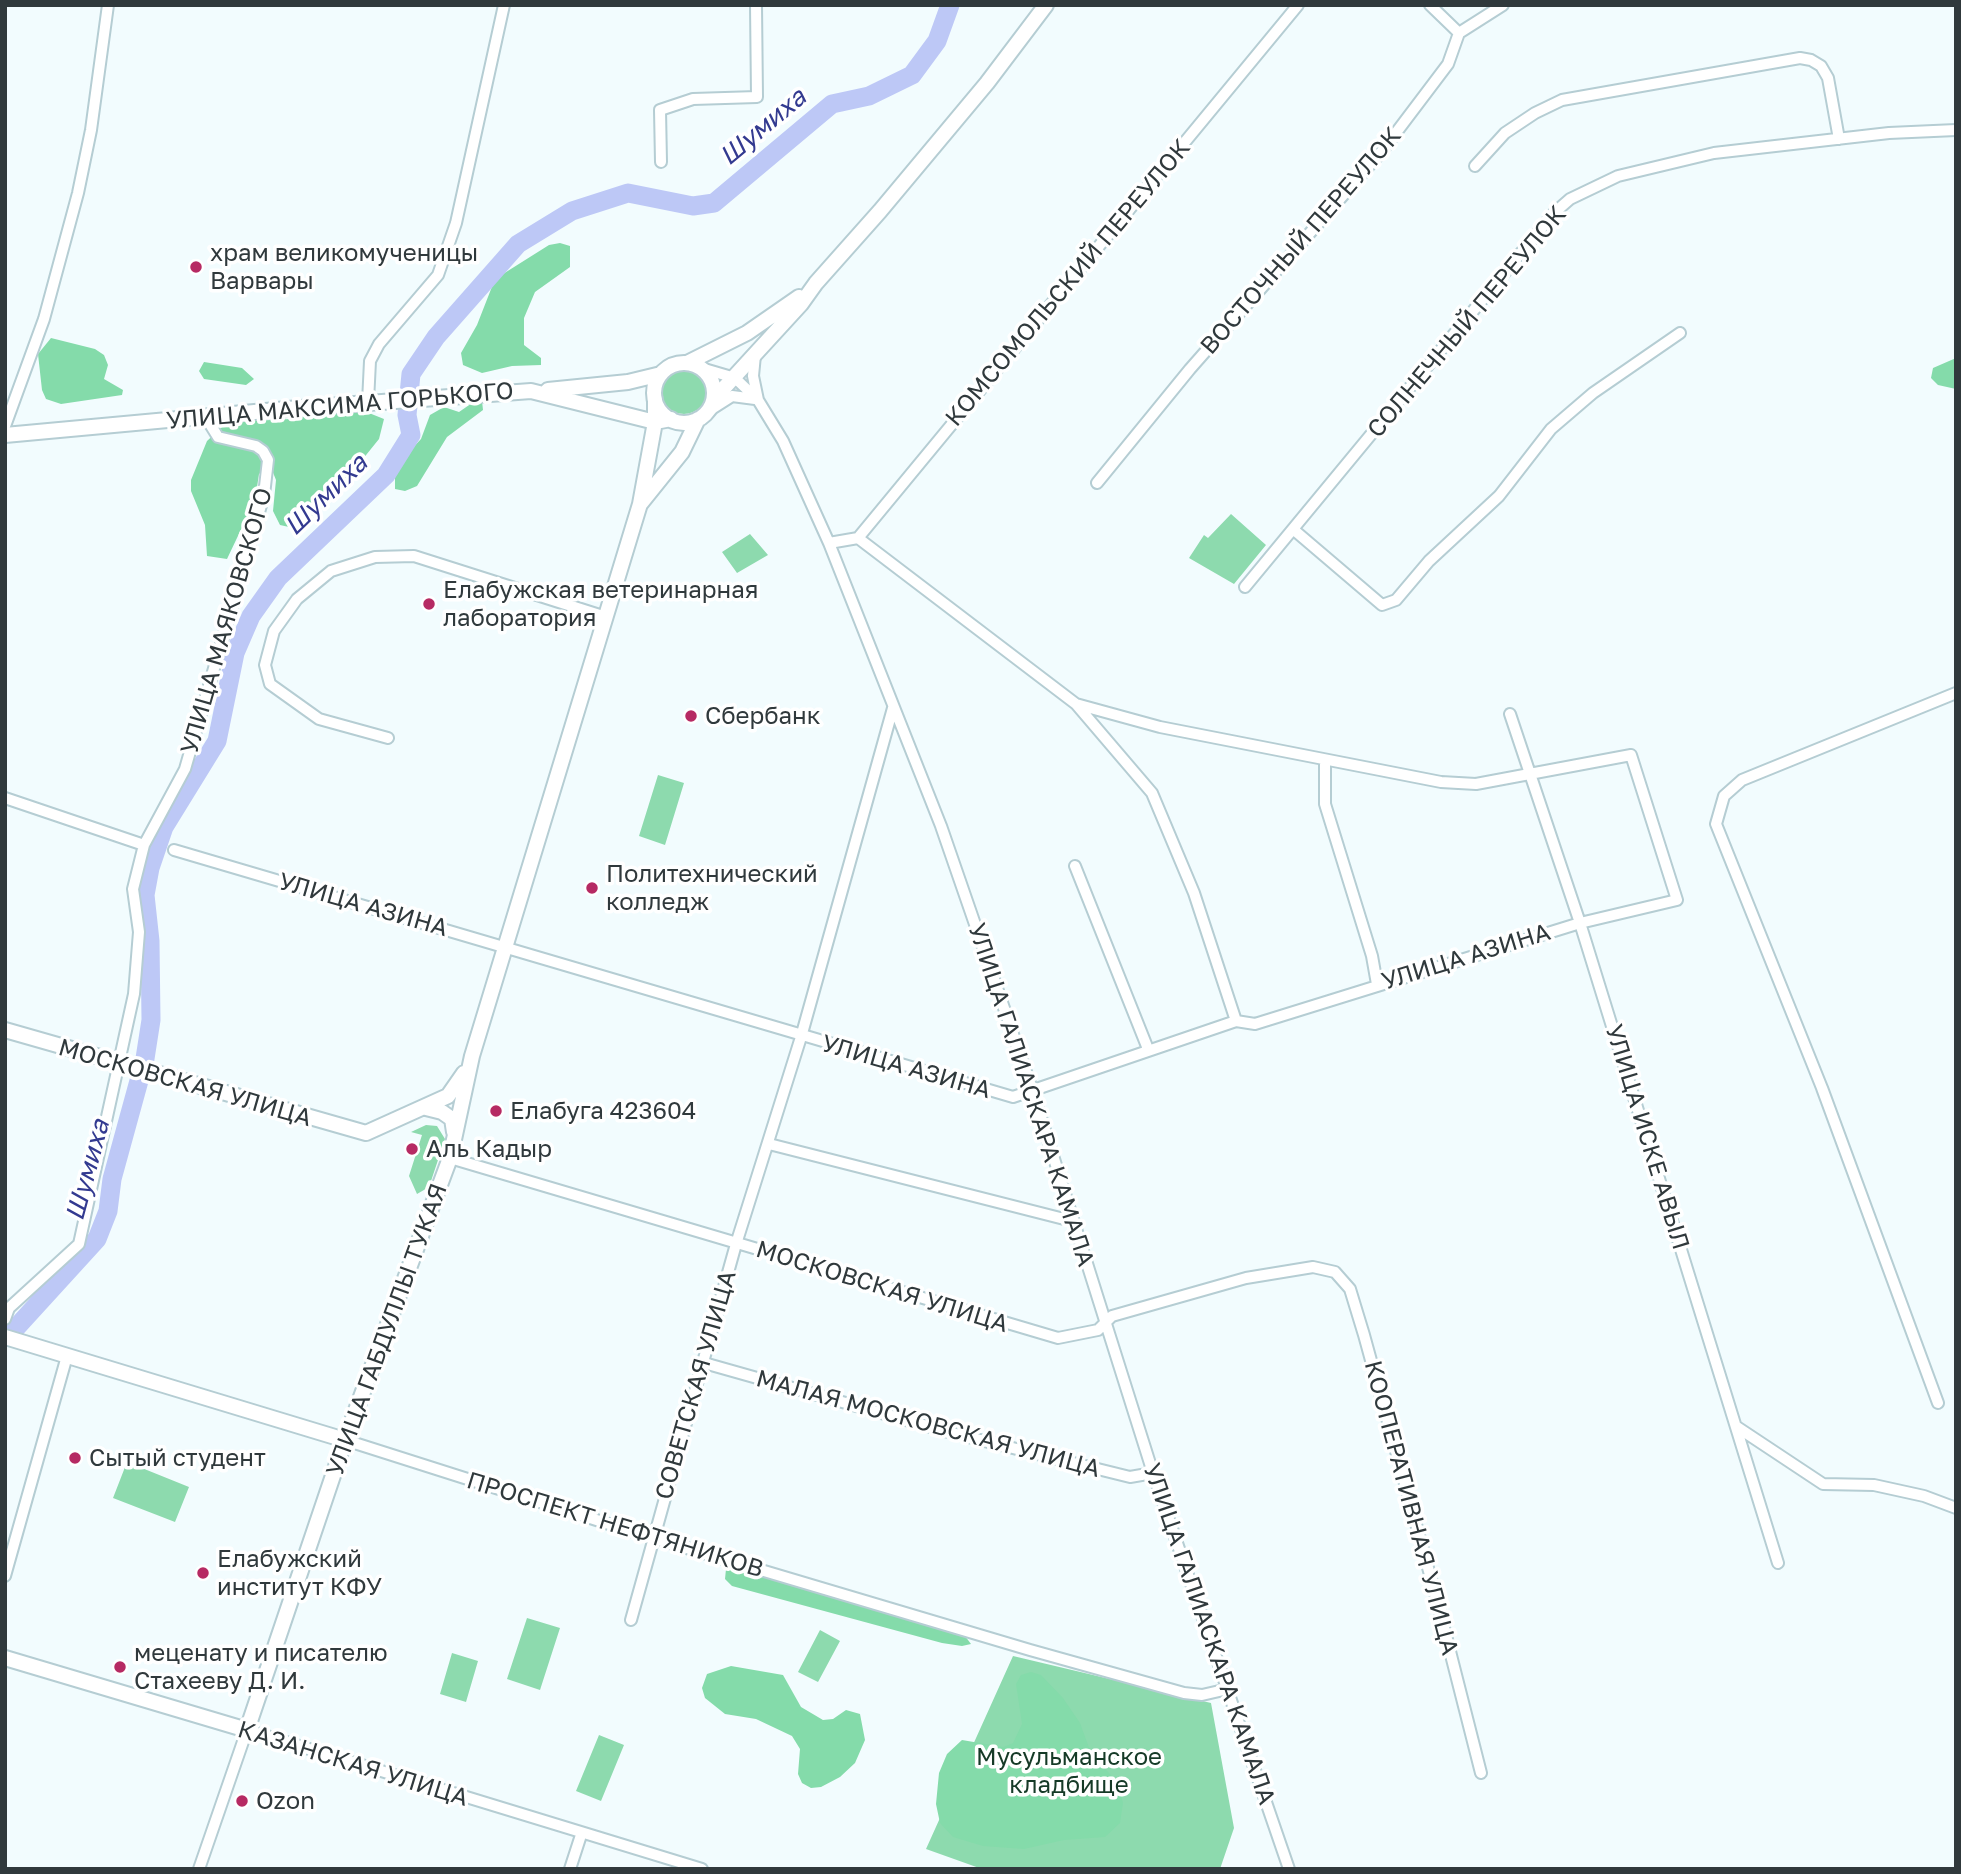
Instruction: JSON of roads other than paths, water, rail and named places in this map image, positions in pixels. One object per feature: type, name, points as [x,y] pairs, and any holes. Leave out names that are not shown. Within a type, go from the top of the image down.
[{"type":"main road","points":[[698,419],[755,352],[801,304],[987,83],[1046,5]]},
{"type":"main road","points":[[694,365],[747,333],[816,283]]},
{"type":"main road","points":[[540,391],[628,382],[661,374],[677,363],[694,365],[712,382],[711,405]]},
{"type":"main road","points":[[661,374],[655,386],[655,399],[664,414],[671,419]]},
{"type":"main road","name":"УЛИЦА МАКСИМА ГОРЬКОГО","points":[[5,435],[424,397],[540,391],[655,422],[698,419]]},
{"type":"main road","name":"УЛИЦА ГАБДУЛЛЫ ТУКАЯ","points":[[247,1731],[345,1440],[450,1158],[472,1056],[640,504],[655,422],[655,399]]},
{"type":"main road","name":"УЛИЦА ГАБДУЛЛЫ ТУКАЯ","points":[[640,504],[682,452],[698,419]]},
{"type":"main road","name":"МОСКОВСКАЯ УЛИЦА","points":[[5,1030],[120,1065],[366,1133],[426,1108]]},
{"type":"main road","points":[[426,1108],[454,1089],[472,1056]]},
{"type":"main road","points":[[426,1108],[442,1112],[452,1119],[455,1137]]},
{"type":"main road","name":"ПРОСПЕКТ НЕФТЯНИКОВ","points":[[5,1337],[345,1440]]},
{"type":"main road","name":"КАЗАНСКАЯ УЛИЦА","points":[[5,1658],[247,1731]]},
{"type":"street","points":[[5,426],[44,319],[78,193],[91,130],[108,5]]},
{"type":"street","points":[[368,402],[370,361],[379,344],[438,275],[456,223],[504,5]]},
{"type":"street","points":[[661,162],[660,110],[693,99],[757,97],[756,5]]},
{"type":"street","name":"КОМСОМОЛЬСКИЙ ПЕРЕУЛОК","points":[[858,538],[1298,5]]},
{"type":"street","points":[[1430,5],[1459,33],[1503,5]]},
{"type":"street","name":"ВОСТОЧНЫЙ ПЕРЕУЛОК","points":[[1097,482],[1190,369],[1382,149],[1448,64],[1459,33]]},
{"type":"street","points":[[1475,166],[1505,133],[1535,113],[1562,100],[1800,58],[1821,66],[1828,78],[1839,139]]},
{"type":"street","name":"СОЛНЕЧНЫЙ ПЕРЕУЛОК","points":[[1245,587],[1554,213],[1570,199],[1618,176],[1714,153],[1839,139],[1956,130]]},
{"type":"street","points":[[1294,530],[1382,604],[1396,600],[1429,561],[1499,496],[1552,429],[1593,393],[1680,333]]},
{"type":"street","points":[[711,405],[732,396],[758,400],[753,376],[755,352]]},
{"type":"street","name":"УЛИЦА ГАЛИАСКАРА КАМАЛА","points":[[694,365],[734,379],[758,400],[783,441],[828,543],[941,826],[1033,1092],[1153,1473],[1289,1869]]},
{"type":"street","name":"УЛИЦА МАЯКОВСКОГО","points":[[5,1319],[9,1308],[79,1244],[108,1103],[120,1065],[138,957],[134,888],[144,845],[185,769],[267,477],[268,460],[263,452],[256,446],[218,436],[205,416]]},
{"type":"street","points":[[828,543],[858,538],[1076,704],[1152,793],[1194,893],[1236,1021]]},
{"type":"street","points":[[388,738],[320,719],[270,684],[265,665],[274,631],[297,599],[331,570],[375,557],[414,556],[606,617]]},
{"type":"street","points":[[1938,1403],[1822,1088],[1716,824],[1724,796],[1742,780],[1956,694]]},
{"type":"street","points":[[1076,704],[1160,727],[1413,779],[1476,784],[1531,775]]},
{"type":"street","name":"СОВЕТСКАЯ УЛИЦА","points":[[631,1620],[736,1244],[802,1037],[893,707]]},
{"type":"street","name":"УЛИЦА ИСКЕ АВЫЛ","points":[[1510,714],[1580,923],[1778,1563]]},
{"type":"street","name":"УЛИЦА АЗИНА","points":[[174,850],[1013,1097],[1236,1021],[1255,1024],[1580,923],[1677,900],[1631,755],[1531,775]]},
{"type":"street","points":[[1325,761],[1325,804],[1372,956],[1377,984]]},
{"type":"street","points":[[5,798],[144,845]]},
{"type":"street","points":[[1075,866],[1148,1049]]},
{"type":"street","points":[[769,1144],[1072,1221]]},
{"type":"street","name":"МОСКОВСКАЯ УЛИЦА","points":[[450,1158],[1045,1336],[1073,1337],[1098,1330],[1107,1324],[1112,1316],[1177,1296],[1246,1278],[1313,1267]]},
{"type":"street","name":"КООПЕРАТИВНАЯ УЛИЦА","points":[[1313,1267],[1335,1272],[1350,1289],[1438,1604],[1481,1773]]},
{"type":"street","points":[[5,1576],[67,1356]]},
{"type":"street","name":"МАЛАЯ МОСКОВСКАЯ УЛИЦА","points":[[704,1363],[952,1433],[1130,1477],[1153,1473]]},
{"type":"street","points":[[1737,1427],[1823,1484],[1874,1485],[1924,1496],[1956,1508]]},
{"type":"street","name":"ПРОСПЕКТ НЕФТЯНИКОВ","points":[[345,1440],[653,1538],[1184,1693],[1202,1695],[1228,1689]]},
{"type":"street","name":"КАЗАНСКАЯ УЛИЦА","points":[[247,1731],[581,1835],[702,1869]]},
{"type":"street","name":"УЛИЦА ГАБДУЛЛЫ ТУКАЯ","points":[[199,1869],[247,1731]]},
{"type":"street","points":[[570,1869],[581,1835]]},
{"type":"waterway","name":"Шумиха","points":[[144,1065],[151,1020],[150,941],[145,895],[150,868],[164,827],[217,741],[235,653],[251,616],[278,578],[386,475],[411,435],[407,415],[411,374],[436,337],[518,244],[572,211],[628,193],[693,206],[714,203],[832,104],[869,96],[912,75],[937,41],[950,5]]},
{"type":"waterway","name":"Шумиха","points":[[14,1330],[97,1239],[108,1211],[112,1179],[140,1077]]},
{"type":"place","name":"храм великомученицы Варвары","points":[[196,267]]},
{"type":"place","name":"Елабужская ветеринарная лаборатория","points":[[429,604]]},
{"type":"place","name":"Сбербанк","points":[[691,716]]},
{"type":"place","name":"Политехнический колледж","points":[[592,888]]},
{"type":"place","name":"Елабуга 423604","points":[[496,1111]]},
{"type":"place","name":"Аль Кадыр","points":[[412,1149]]},
{"type":"place","name":"Сытый студент","points":[[75,1458]]},
{"type":"place","name":"Елабужский институт КФУ","points":[[203,1573]]},
{"type":"place","name":"меценату и писателю Стахееву Д. И.","points":[[120,1667]]},
{"type":"place","name":"Ozon","points":[[242,1801]]},
{"type":"park label","name":"Мусульманское кладбище","points":[[1069,1771]]}]
